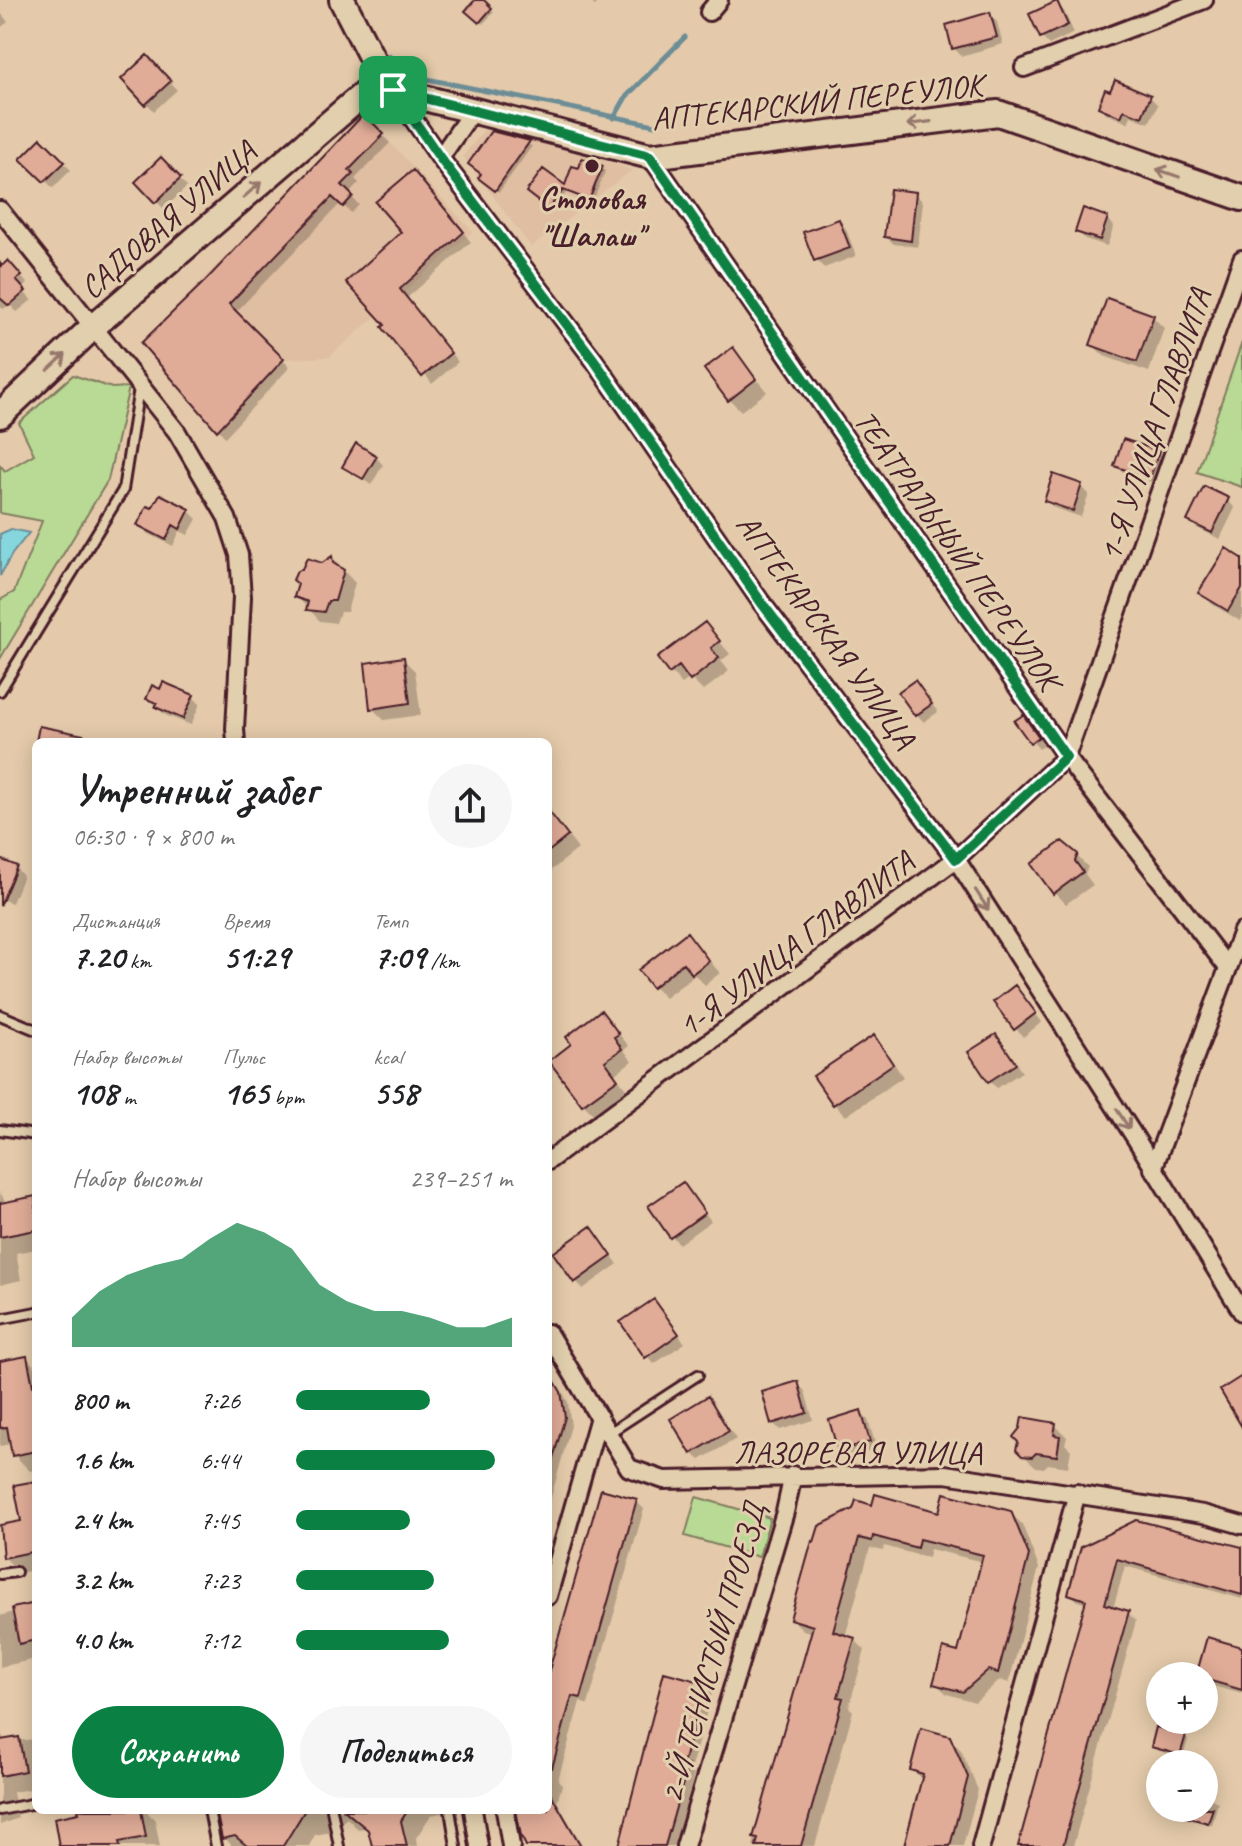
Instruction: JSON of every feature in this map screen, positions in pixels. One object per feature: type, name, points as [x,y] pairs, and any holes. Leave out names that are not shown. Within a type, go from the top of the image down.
[{"type":"street","name":"АПТЕКАРСКАЯ УЛИЦА","points":[[342,0],[388,84],[440,158],[594,360],[761,602],[956,859],[1242,1312]]},
{"type":"street","points":[[1024,68],[1204,0]]},
{"type":"street","name":"АПТЕКАРСКИЙ ПЕРЕУЛОК","points":[[388,84],[473,110],[650,156],[998,113],[1242,198]]},
{"type":"street","name":"САДОВАЯ УЛИЦА","points":[[0,415],[94,326],[388,84]]},
{"type":"street","points":[[440,158],[473,110]]},
{"type":"street","name":"ТЕАТРАЛЬНЫЙ ПЕРЕУЛОК","points":[[650,156],[1066,757],[1228,968]]},
{"type":"street","points":[[0,210],[177,432],[227,518],[239,555],[242,597],[236,738]]},
{"type":"street","name":"1-Я УЛИЦА ГЛАВЛИТА","points":[[552,1158],[956,859],[1066,757],[1242,259]]},
{"type":"street","points":[[1153,1169],[1242,931]]},
{"type":"street","name":"ЛАЗОРЕВАЯ УЛИЦА","points":[[552,1340],[629,1468],[664,1480],[945,1474],[1203,1514],[1242,1525]]},
{"type":"street","points":[[552,1582],[599,1417]]},
{"type":"street","name":"2-Й ТЕНИСТЫЙ ПРОЕЗД","points":[[685,1846],[785,1512],[793,1475]]},
{"type":"street","points":[[981,1846],[1077,1493]]},
{"type":"street","points":[[474,1814],[479,1846]]},
{"type":"street","points":[[506,1814],[511,1846]]},
{"type":"lane","points":[[0,691],[123,490],[140,383]]},
{"type":"lane","points":[[0,1015],[32,1028]]},
{"type":"lane","points":[[0,1130],[32,1134]]},
{"type":"lane","points":[[0,1319],[32,1313]]},
{"type":"lane","points":[[609,1433],[698,1375]]},
{"type":"lane","points":[[0,1574],[16,1572]]},
{"type":"lane","points":[[0,1810],[32,1804]]},
{"type":"lane","points":[[210,1814],[216,1846]]},
{"type":"lane","points":[[333,1814],[339,1846]]},
{"type":"lane","points":[[451,1814],[456,1846]]},
{"type":"shaded area","points":[[364,114],[473,232],[329,357],[284,359],[217,431],[141,343]]},
{"type":"shaded area","points":[[491,121],[632,170],[531,247],[463,156]]},
{"type":"green space","points":[[1242,342],[1242,487],[1197,472]]},
{"type":"green space","points":[[73,375],[112,388],[129,387],[108,480],[0,659],[0,600],[14,592],[42,521],[0,513],[0,465],[5,471],[34,454],[19,423]]},
{"type":"green space","points":[[696,1497],[770,1518],[759,1557],[685,1536]]},
{"type":"water","points":[[11,529],[29,533],[0,576],[0,534]]},
{"type":"building","points":[[475,0],[484,0],[492,8],[479,23],[465,11]]},
{"type":"building","points":[[1057,1],[1068,25],[1040,38],[1029,14]]},
{"type":"building","points":[[990,12],[997,37],[952,49],[946,25]]},
{"type":"building","points":[[147,55],[171,81],[145,105],[121,79]]},
{"type":"building","points":[[1115,80],[1151,95],[1142,117],[1124,110],[1121,117],[1098,107],[1105,89],[1110,91]]},
{"type":"building","points":[[364,114],[384,134],[349,170],[353,174],[342,185],[353,196],[343,207],[332,197],[229,304],[284,359],[217,431],[141,343],[205,281]]},
{"type":"building","points":[[491,131],[530,141],[495,191],[478,178],[481,174],[468,164]]},
{"type":"building","points":[[41,138],[65,162],[44,182],[20,159]]},
{"type":"building","points":[[161,157],[181,178],[155,203],[135,182]]},
{"type":"building","points":[[582,158],[603,166],[589,200],[563,190],[548,209],[526,192],[543,169],[565,185],[572,166],[579,168]]},
{"type":"building","points":[[413,170],[464,232],[400,289],[451,353],[422,377],[382,327],[385,325],[346,282],[401,232],[375,202]]},
{"type":"building","points":[[890,189],[916,192],[911,241],[884,237]]},
{"type":"building","points":[[1083,208],[1108,217],[1100,240],[1075,232]]},
{"type":"building","points":[[839,219],[850,248],[814,261],[803,232]]},
{"type":"building","points":[[8,260],[22,276],[16,280],[26,291],[9,306],[0,298],[0,263],[2,266]]},
{"type":"building","points":[[1107,298],[1154,315],[1137,362],[1090,345]]},
{"type":"building","points":[[733,347],[756,379],[728,401],[704,369]]},
{"type":"building","points":[[1123,439],[1159,451],[1150,478],[1114,466]]},
{"type":"building","points":[[356,443],[377,456],[363,479],[342,467]]},
{"type":"building","points":[[1053,474],[1082,484],[1073,511],[1044,501]]},
{"type":"building","points":[[1204,486],[1229,498],[1212,533],[1187,521]]},
{"type":"building","points":[[160,494],[190,509],[180,529],[173,525],[166,540],[137,525],[147,506],[152,508]]},
{"type":"building","points":[[1226,548],[1242,558],[1242,588],[1228,611],[1198,593]]},
{"type":"building","points":[[332,556],[333,563],[344,570],[335,601],[328,601],[324,612],[306,610],[308,602],[294,597],[298,584],[293,580],[297,571],[302,569],[307,558],[322,563]]},
{"type":"building","points":[[705,622],[720,641],[711,648],[719,658],[690,681],[679,666],[669,674],[657,658]]},
{"type":"building","points":[[404,657],[410,703],[370,709],[365,663]]},
{"type":"building","points":[[915,680],[932,704],[915,716],[898,692]]},
{"type":"building","points":[[163,682],[194,695],[183,719],[155,707],[157,703],[146,699],[152,685],[160,689]]},
{"type":"building","points":[[1023,715],[1039,737],[1030,743],[1014,721]]},
{"type":"building","points":[[39,726],[84,735],[84,738],[37,738]]},
{"type":"building","points":[[552,815],[568,836],[552,849]]},
{"type":"building","points":[[1062,841],[1078,854],[1075,861],[1083,872],[1053,894],[1031,864]]},
{"type":"building","points":[[0,859],[17,866],[0,906]]},
{"type":"building","points":[[687,932],[709,961],[692,974],[683,963],[652,988],[638,970]]},
{"type":"building","points":[[1015,985],[1036,1013],[1014,1030],[993,1002]]},
{"type":"building","points":[[601,1010],[619,1034],[614,1037],[622,1049],[605,1061],[618,1079],[582,1105],[552,1065],[552,1059],[571,1044],[566,1037]]},
{"type":"building","points":[[996,1034],[1016,1064],[988,1082],[968,1052]]},
{"type":"building","points":[[874,1035],[893,1064],[833,1105],[813,1076]]},
{"type":"building","points":[[683,1182],[705,1213],[670,1238],[648,1206]]},
{"type":"building","points":[[32,1197],[32,1231],[0,1237],[0,1203]]},
{"type":"building","points":[[591,1226],[612,1256],[574,1283],[553,1253]]},
{"type":"building","points":[[654,1299],[679,1334],[645,1358],[620,1322]]},
{"type":"building","points":[[27,1356],[32,1381],[32,1452],[12,1456],[7,1427],[0,1428],[0,1361]]},
{"type":"building","points":[[1242,1376],[1242,1427],[1220,1390]]},
{"type":"building","points":[[552,1377],[561,1392],[565,1417],[552,1462]]},
{"type":"building","points":[[798,1381],[807,1413],[771,1424],[762,1392]]},
{"type":"building","points":[[708,1396],[729,1431],[691,1454],[670,1419]]},
{"type":"building","points":[[861,1410],[870,1442],[838,1451],[829,1420]]},
{"type":"building","points":[[1022,1417],[1056,1423],[1054,1435],[1060,1436],[1057,1456],[1036,1453],[1032,1457],[1022,1456],[1016,1450],[1018,1442],[1013,1437],[1020,1428]]},
{"type":"building","points":[[32,1482],[32,1552],[3,1558],[0,1525],[21,1521],[14,1485]]},
{"type":"building","points":[[601,1489],[637,1499],[581,1698],[572,1696],[552,1768],[552,1660]]},
{"type":"building","points":[[944,1493],[1011,1511],[1029,1555],[998,1673],[988,1670],[963,1692],[933,1684],[943,1648],[958,1652],[983,1555],[919,1539],[917,1548],[873,1536],[872,1541],[859,1538],[833,1631],[855,1638],[838,1697],[843,1698],[801,1846],[756,1846],[758,1839],[753,1838],[813,1626],[790,1619],[819,1526],[853,1509],[856,1500],[872,1505],[875,1494],[939,1512]]},
{"type":"building","points":[[1136,1520],[1242,1547],[1242,1595],[1117,1559],[1105,1604],[1129,1611],[1063,1846],[1018,1846],[1086,1600],[1068,1594],[1081,1547]]},
{"type":"building","points":[[32,1604],[32,1641],[19,1644],[12,1608]]},
{"type":"building","points":[[1207,1637],[1242,1647],[1242,1690],[1218,1683],[1218,1662],[1200,1662]]},
{"type":"building","points":[[664,1672],[705,1683],[683,1764],[688,1765],[665,1846],[619,1846]]},
{"type":"building","points":[[921,1728],[950,1736],[968,1777],[950,1846],[904,1846],[923,1774],[910,1770]]},
{"type":"building","points":[[1154,1734],[1186,1735],[1182,1750],[1151,1747]]},
{"type":"building","points":[[19,1737],[25,1771],[0,1776],[0,1740]]},
{"type":"building","points":[[552,1796],[581,1846],[526,1846],[517,1814],[552,1814]]},
{"type":"building","points":[[74,1814],[142,1814],[146,1837],[119,1842],[120,1846],[59,1846],[54,1818]]},
{"type":"building","points":[[217,1814],[303,1814],[283,1846],[247,1846],[235,1836],[222,1839]]},
{"type":"building","points":[[349,1814],[405,1814],[401,1821],[407,1846],[372,1846],[368,1830]]},
{"type":"waterway","points":[[614,118],[626,97],[685,37]]},
{"type":"waterway","points":[[389,56],[402,74],[655,125]]},
{"type":"place","name":"Столовая \"Шалаш\"","points":[[592,166]]},
{"type":"route","points":[[393,90],[650,156],[1066,757],[956,859],[761,602],[594,360],[440,158],[393,90]]}]
